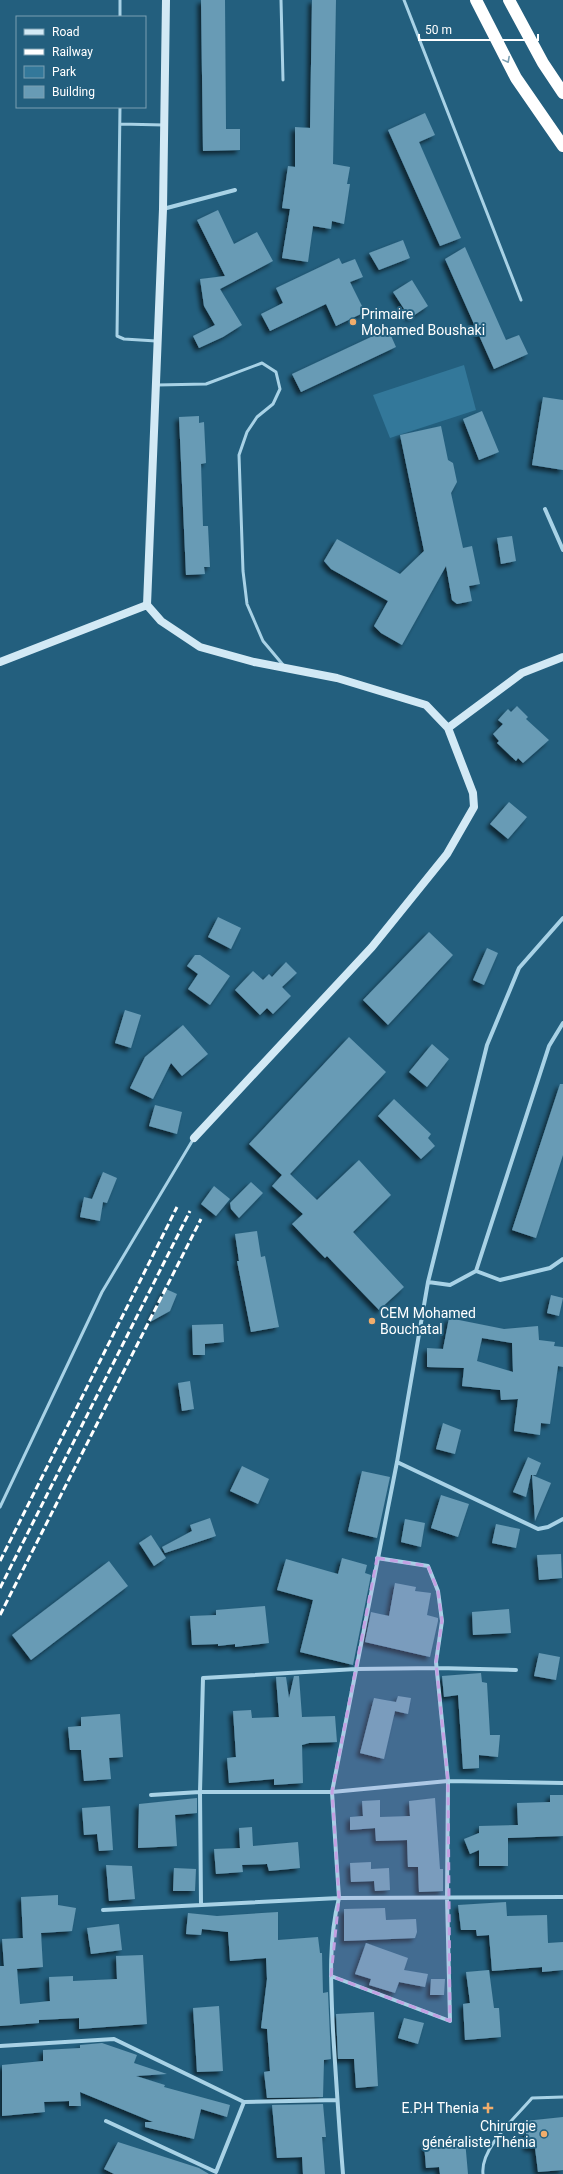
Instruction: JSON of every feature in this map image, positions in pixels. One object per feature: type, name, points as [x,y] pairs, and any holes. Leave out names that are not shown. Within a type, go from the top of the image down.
[{"type":"highway","points":[[476,0],[516,78],[563,146]]},
{"type":"highway","points":[[509,0],[543,63],[563,93]]},
{"type":"street","points":[[166,0],[163,209],[147,605],[161,621],[200,647],[285,668],[337,678],[426,704],[448,728],[473,793],[474,807],[468,821],[447,854],[372,947],[194,1138]]},
{"type":"street","points":[[163,209],[235,190]]},
{"type":"street","points":[[545,509],[563,550]]},
{"type":"street","points":[[0,662],[147,605]]},
{"type":"street","points":[[448,728],[522,673],[563,657]]},
{"type":"street","points":[[343,2174],[337,2100],[331,1976],[336,1913],[339,1898],[332,1792],[397,1462],[428,1282],[487,1045],[519,968],[563,918]]},
{"type":"street","points":[[476,1272],[549,1046],[563,1023]]},
{"type":"street","points":[[428,1282],[450,1285],[476,1272],[500,1280],[550,1268],[563,1259]]},
{"type":"street","points":[[397,1462],[538,1529],[548,1527],[563,1519]]},
{"type":"street","points":[[331,1976],[450,2021],[447,1897],[448,1781],[438,1668],[436,1662],[442,1621],[438,1591],[433,1575],[428,1566],[377,1558]]},
{"type":"street","points":[[201,1905],[200,1792],[203,1678],[356,1669],[438,1668],[516,1670]]},
{"type":"street","points":[[151,1795],[200,1792],[332,1792],[448,1781],[563,1783]]},
{"type":"street","points":[[103,1910],[339,1898],[563,1898]]},
{"type":"street","points":[[0,2046],[114,2039],[244,2102],[337,2100]]},
{"type":"street","points":[[106,2121],[216,2172],[244,2102]]},
{"type":"lane","points":[[120,0],[120,16]]},
{"type":"lane","points":[[281,0],[283,80]]},
{"type":"lane","points":[[404,0],[521,300]]},
{"type":"lane","points":[[120,108],[117,336],[124,339],[158,341]]},
{"type":"lane","points":[[120,124],[164,126]]},
{"type":"lane","points":[[156,385],[206,384],[262,363],[276,372],[280,389],[273,404],[257,417],[248,432],[239,455],[243,571],[247,604],[263,641],[285,668]]},
{"type":"lane","points":[[0,1507],[102,1292],[194,1138]]},
{"type":"lane","points":[[483,2174],[482,2166],[493,2142],[532,2098],[563,2097]]},
{"type":"highlighted area","points":[[377,1558],[428,1566],[438,1591],[442,1621],[436,1662],[448,1781],[450,2021],[331,1976],[339,1898],[332,1792]]},
{"type":"green space","points":[[464,365],[476,410],[390,438],[373,395]]},
{"type":"building","points":[[201,0],[225,0],[226,129],[240,129],[240,150],[203,151]]},
{"type":"building","points":[[312,0],[336,0],[333,164],[350,167],[347,184],[350,184],[344,224],[332,221],[331,229],[313,226],[308,262],[282,258],[290,209],[282,208],[288,166],[295,167],[295,127],[310,128]]},
{"type":"building","points":[[425,113],[435,135],[419,142],[461,238],[440,246],[388,130]]},
{"type":"building","points":[[218,210],[234,244],[257,232],[273,261],[220,289],[242,325],[223,337],[199,348],[193,336],[215,325],[204,306],[200,279],[225,276],[197,220]]},
{"type":"building","points":[[403,240],[410,258],[379,270],[369,253]]},
{"type":"building","points":[[465,247],[506,340],[519,335],[528,354],[494,369],[445,259]]},
{"type":"building","points":[[339,258],[342,264],[355,259],[363,277],[350,282],[365,312],[336,326],[326,304],[270,331],[261,314],[283,303],[276,288]]},
{"type":"building","points":[[412,280],[428,306],[410,318],[393,292]]},
{"type":"building","points":[[388,329],[396,347],[301,392],[292,374]]},
{"type":"building","points":[[543,397],[563,400],[563,470],[532,465]]},
{"type":"building","points":[[482,411],[499,452],[479,460],[463,419]]},
{"type":"building","points":[[199,416],[199,423],[204,422],[206,463],[201,464],[203,526],[208,526],[210,567],[204,567],[205,574],[186,575],[179,417]]},
{"type":"building","points":[[441,426],[448,460],[453,463],[457,482],[451,493],[463,548],[472,546],[480,584],[469,586],[472,601],[457,604],[452,600],[446,566],[402,645],[381,633],[374,626],[388,601],[331,569],[324,561],[337,539],[400,574],[424,551],[400,435]]},
{"type":"building","points":[[512,536],[516,561],[501,564],[497,538]]},
{"type":"building","points":[[517,706],[528,717],[526,719],[549,740],[523,763],[518,758],[516,761],[497,743],[499,741],[493,734],[503,724],[498,720],[508,709],[511,712]]},
{"type":"building","points":[[509,802],[527,817],[508,839],[490,824]]},
{"type":"building","points":[[218,917],[241,928],[231,949],[208,937]]},
{"type":"building","points":[[429,932],[453,955],[388,1025],[363,1000]]},
{"type":"building","points":[[487,948],[498,953],[484,985],[473,980]]},
{"type":"building","points":[[195,955],[200,955],[230,976],[210,1005],[188,989],[198,974],[187,966]]},
{"type":"building","points":[[286,962],[297,973],[282,987],[291,996],[273,1014],[267,1008],[260,1015],[235,990],[253,971],[263,980],[269,974],[272,977]]},
{"type":"building","points":[[125,1010],[141,1015],[131,1048],[115,1043]]},
{"type":"building","points":[[183,1025],[208,1054],[182,1076],[171,1063],[153,1099],[130,1088],[145,1057]]},
{"type":"building","points":[[349,1037],[386,1072],[290,1174],[317,1200],[359,1160],[391,1195],[353,1232],[404,1287],[379,1310],[327,1256],[325,1258],[292,1224],[303,1214],[272,1186],[282,1175],[249,1144]]},
{"type":"building","points":[[432,1044],[449,1059],[427,1087],[409,1072]]},
{"type":"building","points":[[560,1084],[563,1084],[563,1155],[536,1238],[512,1230]]},
{"type":"building","points":[[394,1099],[431,1134],[428,1138],[435,1146],[421,1159],[378,1116]]},
{"type":"building","points":[[155,1105],[182,1112],[177,1134],[149,1126]]},
{"type":"building","points":[[103,1172],[117,1178],[107,1203],[103,1202],[100,1221],[80,1217],[84,1197],[92,1199]]},
{"type":"building","points":[[251,1182],[263,1193],[239,1218],[231,1209],[230,1203]]},
{"type":"building","points":[[214,1186],[230,1199],[216,1216],[201,1204]]},
{"type":"building","points":[[257,1231],[261,1257],[265,1256],[279,1327],[251,1332],[237,1261],[239,1261],[235,1234]]},
{"type":"building","points":[[166,1289],[177,1294],[170,1311],[150,1322]]},
{"type":"building","points":[[551,1295],[563,1298],[559,1316],[547,1313]]},
{"type":"building","points":[[449,1318],[504,1329],[538,1326],[539,1340],[555,1342],[554,1346],[563,1347],[563,1367],[558,1366],[550,1424],[541,1423],[540,1435],[514,1431],[518,1399],[501,1400],[500,1390],[462,1386],[464,1368],[427,1367],[427,1348],[443,1349]],"holes":[[[482,1338],[512,1343],[513,1372],[477,1361]]]},
{"type":"building","points":[[223,1324],[224,1342],[205,1344],[205,1355],[193,1355],[192,1325]]},
{"type":"building","points":[[190,1381],[194,1409],[182,1411],[178,1383]]},
{"type":"building","points":[[443,1423],[461,1430],[455,1454],[436,1449]]},
{"type":"building","points":[[528,1457],[541,1463],[536,1475],[531,1475],[526,1497],[513,1492]]},
{"type":"building","points":[[242,1466],[269,1479],[258,1504],[230,1491]]},
{"type":"building","points":[[362,1471],[390,1477],[377,1538],[348,1531]]},
{"type":"building","points":[[532,1475],[551,1483],[535,1521]]},
{"type":"building","points":[[441,1495],[469,1504],[458,1537],[431,1528]]},
{"type":"building","points":[[210,1518],[216,1536],[165,1553],[162,1547],[192,1531],[190,1525]]},
{"type":"building","points":[[405,1519],[425,1523],[421,1547],[401,1542]]},
{"type":"building","points":[[496,1524],[520,1529],[516,1548],[492,1543]]},
{"type":"building","points":[[151,1535],[166,1558],[154,1566],[139,1543]]},
{"type":"building","points":[[561,1554],[562,1578],[539,1580],[537,1555]]},
{"type":"building","points":[[342,1558],[367,1565],[365,1573],[371,1575],[353,1665],[300,1652],[313,1600],[277,1590],[286,1559],[338,1574]]},
{"type":"building","points":[[109,1561],[128,1586],[31,1660],[12,1635]]},
{"type":"building","points":[[395,1583],[416,1587],[415,1591],[431,1593],[427,1615],[438,1618],[438,1621],[430,1657],[365,1642],[371,1612],[389,1616]]},
{"type":"building","points":[[265,1606],[269,1643],[235,1647],[235,1644],[218,1646],[218,1644],[192,1645],[190,1616],[216,1615],[216,1610]]},
{"type":"building","points":[[509,1609],[511,1633],[473,1635],[472,1612]]},
{"type":"building","points":[[539,1653],[560,1657],[556,1680],[534,1676]]},
{"type":"building","points":[[481,1673],[482,1682],[487,1683],[490,1735],[500,1735],[498,1757],[479,1755],[479,1768],[463,1769],[458,1695],[444,1697],[442,1676]]},
{"type":"building","points":[[294,1676],[299,1676],[302,1717],[335,1716],[337,1742],[309,1743],[302,1745],[303,1783],[274,1785],[274,1779],[229,1783],[227,1758],[236,1757],[233,1711],[251,1710],[252,1718],[279,1717],[276,1677],[286,1677],[289,1698]]},
{"type":"building","points":[[398,1696],[411,1698],[408,1714],[395,1711],[384,1759],[360,1753],[374,1698],[396,1702]]},
{"type":"building","points":[[120,1714],[123,1757],[109,1758],[111,1779],[84,1781],[81,1750],[70,1750],[68,1727],[81,1726],[81,1717]]},
{"type":"building","points":[[550,1795],[563,1795],[563,1836],[508,1838],[508,1866],[479,1866],[479,1850],[470,1854],[464,1839],[479,1833],[479,1826],[518,1825],[517,1803],[550,1802]]},
{"type":"building","points":[[197,1798],[197,1813],[175,1815],[177,1846],[138,1848],[139,1804]]},
{"type":"building","points":[[435,1798],[440,1869],[443,1869],[443,1891],[419,1892],[418,1867],[408,1867],[407,1840],[376,1841],[375,1828],[350,1830],[350,1817],[363,1816],[362,1801],[380,1800],[380,1817],[410,1816],[409,1801]]},
{"type":"building","points":[[110,1806],[113,1850],[99,1851],[97,1834],[84,1835],[82,1808]]},
{"type":"building","points":[[252,1827],[253,1846],[298,1842],[300,1868],[269,1871],[267,1864],[242,1865],[243,1872],[216,1874],[214,1849],[240,1848],[239,1828]]},
{"type":"building","points":[[371,1862],[371,1869],[389,1868],[390,1890],[375,1891],[374,1881],[351,1882],[350,1863]]},
{"type":"building","points":[[106,1865],[132,1866],[135,1899],[109,1901]]},
{"type":"building","points":[[174,1868],[196,1869],[195,1891],[173,1891]]},
{"type":"building","points":[[58,1895],[58,1905],[76,1908],[72,1931],[41,1933],[43,1967],[17,1969],[20,2004],[50,2001],[49,1977],[73,1976],[73,1981],[117,1979],[116,1956],[143,1955],[147,2024],[79,2029],[79,2018],[39,2020],[39,2023],[0,2026],[0,1966],[4,1966],[2,1939],[23,1938],[21,1897]]},
{"type":"building","points":[[506,1902],[507,1916],[547,1915],[548,1943],[563,1942],[563,1970],[542,1972],[542,1967],[492,1971],[489,1935],[477,1936],[476,1930],[461,1930],[458,1905]]},
{"type":"building","points":[[385,1908],[386,1920],[416,1919],[417,1932],[415,1938],[344,1941],[344,1909]]},
{"type":"building","points":[[278,1912],[278,1940],[318,1937],[320,1953],[322,1953],[323,1993],[328,1992],[331,2059],[324,2060],[323,2097],[267,2098],[264,2072],[270,2071],[267,2029],[261,2028],[267,1979],[266,1958],[230,1961],[228,1932],[202,1929],[201,1935],[186,1934],[188,1913],[217,1916]]},
{"type":"building","points":[[119,1924],[122,1950],[91,1954],[87,1928]]},
{"type":"building","points":[[366,1943],[408,1958],[404,1970],[428,1974],[425,1987],[399,1982],[395,1993],[369,1985],[371,1979],[355,1974]]},
{"type":"building","points":[[489,1970],[494,2008],[499,2008],[501,2037],[465,2040],[463,2004],[470,2003],[466,1972]]},
{"type":"building","points":[[431,1979],[445,1979],[444,1995],[430,1995]]},
{"type":"building","points":[[219,2006],[223,2071],[197,2072],[193,2008]]},
{"type":"building","points":[[374,2012],[378,2086],[356,2088],[354,2059],[338,2059],[336,2014]]},
{"type":"building","points":[[404,2018],[424,2023],[418,2044],[398,2038]]},
{"type":"building","points":[[102,2043],[137,2055],[134,2063],[167,2074],[136,2076],[165,2085],[164,2087],[230,2105],[227,2117],[201,2109],[194,2139],[145,2127],[145,2122],[153,2122],[80,2092],[81,2106],[69,2106],[69,2101],[44,2102],[45,2112],[2,2116],[2,2065],[43,2061],[43,2050],[80,2048],[80,2045]]},
{"type":"building","points":[[323,2104],[326,2137],[322,2137],[325,2174],[303,2174],[302,2157],[277,2158],[272,2105]]},
{"type":"building","name":"Chirurgie généraliste Thénia","points":[[563,2117],[563,2170],[538,2172],[535,2148],[527,2148],[525,2121]]},
{"type":"building","points":[[465,2140],[468,2174],[440,2174],[439,2167],[426,2168],[424,2144]]},
{"type":"building","points":[[118,2142],[199,2168],[209,2174],[114,2174],[104,2169]]},
{"type":"railway","points":[[0,1561],[177,1207]]},
{"type":"railway","points":[[0,1588],[190,1211]]},
{"type":"railway","points":[[0,1615],[201,1219]]},
{"type":"place","name":"Primaire Mohamed Boushaki","points":[[353,322]]},
{"type":"place","name":"CEM Mohamed Bouchatal","points":[[372,1321]]},
{"type":"place","name":"E.P.H Thenia","points":[[488,2108]]},
{"type":"place","name":"Chirurgie généraliste Thénia","points":[[544,2134]]}]
